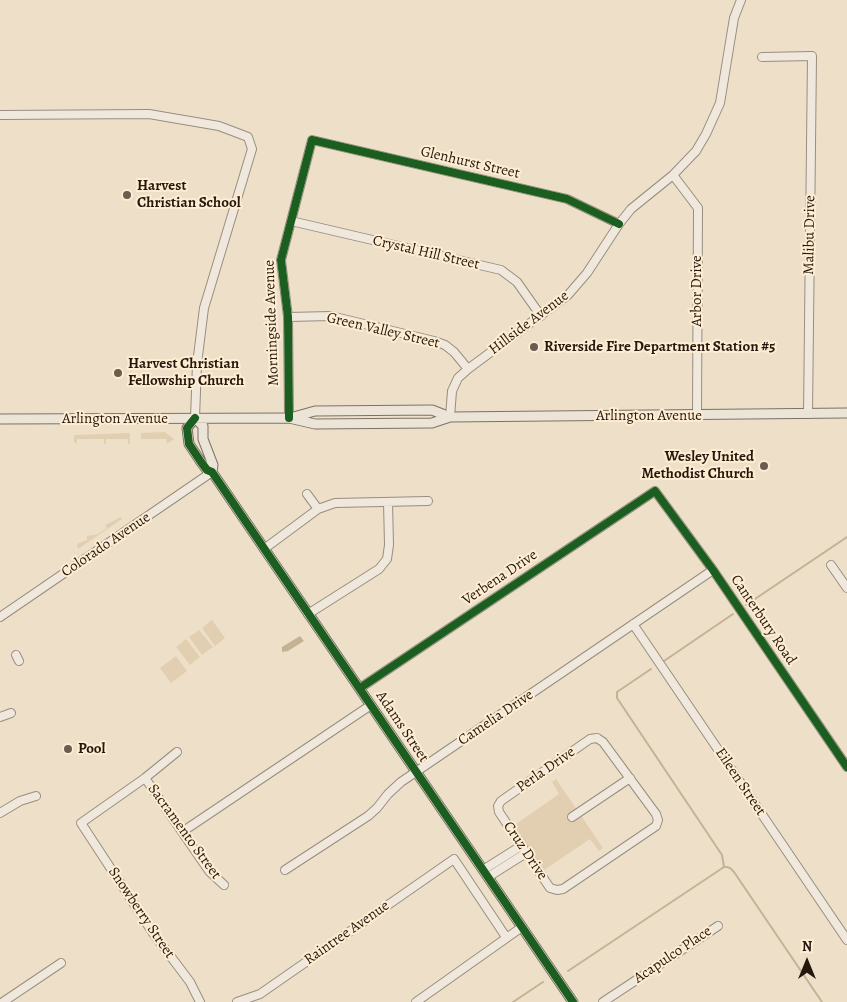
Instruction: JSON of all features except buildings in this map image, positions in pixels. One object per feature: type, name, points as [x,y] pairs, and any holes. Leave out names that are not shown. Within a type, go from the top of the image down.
[{"type":"main road","name":"Arlington Avenue","points":[[289,418],[315,411],[432,410],[450,417]]},
{"type":"main road","name":"Arlington Avenue","points":[[0,419],[289,418],[315,424],[432,423],[450,417],[847,414]]},
{"type":"main road","name":"Adams Street","points":[[212,472],[213,465],[203,439],[203,426],[195,418],[187,428],[190,444],[204,466],[212,472],[574,1002]]},
{"type":"street","name":"Hillside Avenue","points":[[450,417],[454,384],[468,369],[568,295],[632,209],[673,175],[696,151],[716,115],[720,103],[734,18],[741,0]]},
{"type":"street","name":"Malibu Drive","points":[[762,57],[812,56],[808,414]]},
{"type":"street","points":[[0,115],[149,114],[219,126],[248,137],[252,149],[204,308],[198,354],[195,418]]},
{"type":"street","name":"Morningside Avenue","points":[[289,418],[288,317],[281,260],[312,140]]},
{"type":"street","name":"Glenhurst Street","points":[[312,140],[567,200],[619,224]]},
{"type":"street","name":"Arbor Drive","points":[[673,175],[698,208],[697,415]]},
{"type":"street","name":"Crystal Hill Street","points":[[292,221],[501,270],[517,282],[541,316]]},
{"type":"street","name":"Green Valley Street","points":[[288,317],[331,316],[434,341],[445,345],[454,352],[468,369]]},
{"type":"street","name":"Colorado Avenue","points":[[0,617],[212,472]]},
{"type":"street","name":"Canterbury Road","points":[[655,491],[713,570],[847,767]]},
{"type":"street","name":"Verbena Drive","points":[[360,688],[655,491]]},
{"type":"street","points":[[307,494],[318,509]]},
{"type":"street","points":[[308,614],[379,569],[387,559],[389,545],[388,502]]},
{"type":"street","points":[[264,549],[318,509],[335,503],[428,502]]},
{"type":"street","points":[[831,565],[847,588]]},
{"type":"street","name":"Camelia Drive","points":[[285,870],[368,816],[388,794],[416,772],[713,570]]},
{"type":"street","name":"Eileen Street","points":[[633,624],[847,940]]},
{"type":"street","points":[[182,832],[371,705]]},
{"type":"street","points":[[0,717],[11,713]]},
{"type":"street","name":"Perla Drive","points":[[498,806],[501,801],[590,739],[598,738],[603,742],[630,778]]},
{"type":"street","points":[[144,778],[178,752]]},
{"type":"street","name":"Sacramento Street","points":[[144,778],[209,871],[224,885]]},
{"type":"street","name":"Snowberry Street","points":[[144,778],[81,824],[153,933],[190,982],[200,1002]]},
{"type":"street","points":[[572,817],[630,778]]},
{"type":"street","name":"Cruz Drive","points":[[498,806],[499,812],[550,888],[563,890],[656,826],[658,820],[656,814],[630,778]]},
{"type":"street","points":[[0,813],[20,801],[36,796]]},
{"type":"street","points":[[485,874],[521,846]]},
{"type":"street","points":[[485,874],[526,853]]},
{"type":"street","name":"Raintree Avenue","points":[[238,1002],[260,994],[454,859],[506,937]]},
{"type":"street","name":"Acapulco Place","points":[[603,1002],[718,926]]},
{"type":"street","points":[[416,1002],[522,927]]},
{"type":"street","points":[[4,1002],[61,963]]},
{"type":"shaded area","points":[[165,432],[174,439],[167,444],[166,439],[141,439],[141,433]]},
{"type":"shaded area","points":[[130,433],[130,444],[128,444],[128,439],[106,439],[106,444],[104,444],[104,439],[77,439],[77,444],[74,442],[74,435]]},
{"type":"shaded area","points":[[121,517],[122,519],[78,549],[77,544],[87,540],[87,536],[98,534],[107,528],[105,525]]},
{"type":"shaded area","points":[[212,620],[225,638],[215,646],[202,628]]},
{"type":"shaded area","points":[[199,630],[213,647],[202,655],[189,637]]},
{"type":"shaded area","points":[[300,636],[304,641],[288,651],[282,652],[282,647]]},
{"type":"shaded area","points":[[186,639],[200,657],[190,665],[176,647]]},
{"type":"shaded area","points":[[176,656],[187,671],[171,683],[160,668]]},
{"type":"shaded area","points":[[556,779],[603,848],[599,851],[590,839],[544,870],[513,826],[559,794],[552,782]]},
{"type":"waterway","points":[[746,605],[847,537]]},
{"type":"waterway","points":[[664,661],[733,614]]},
{"type":"waterway","points":[[651,669],[617,692],[617,698],[722,855],[724,867]]},
{"type":"waterway","points":[[568,971],[724,867],[727,867],[734,872],[822,1002]]},
{"type":"waterway","points":[[513,1002],[543,982]]},
{"type":"cycle path","points":[[289,418],[288,317],[281,260],[312,140],[567,199],[619,224]]},
{"type":"cycle path","points":[[195,418],[187,428],[189,444],[207,470],[212,472],[573,1002]]},
{"type":"cycle path","points":[[360,688],[655,491],[713,570],[847,767]]},
{"type":"place","name":"Harvest Christian School","points":[[127,195]]},
{"type":"place","name":"Riverside Fire Department Station #5","points":[[534,347]]},
{"type":"place","name":"Harvest Christian Fellowship Church","points":[[118,373]]},
{"type":"place","name":"Wesley United Methodist Church","points":[[764,466]]},
{"type":"place","name":"Pool","points":[[68,749]]}]
